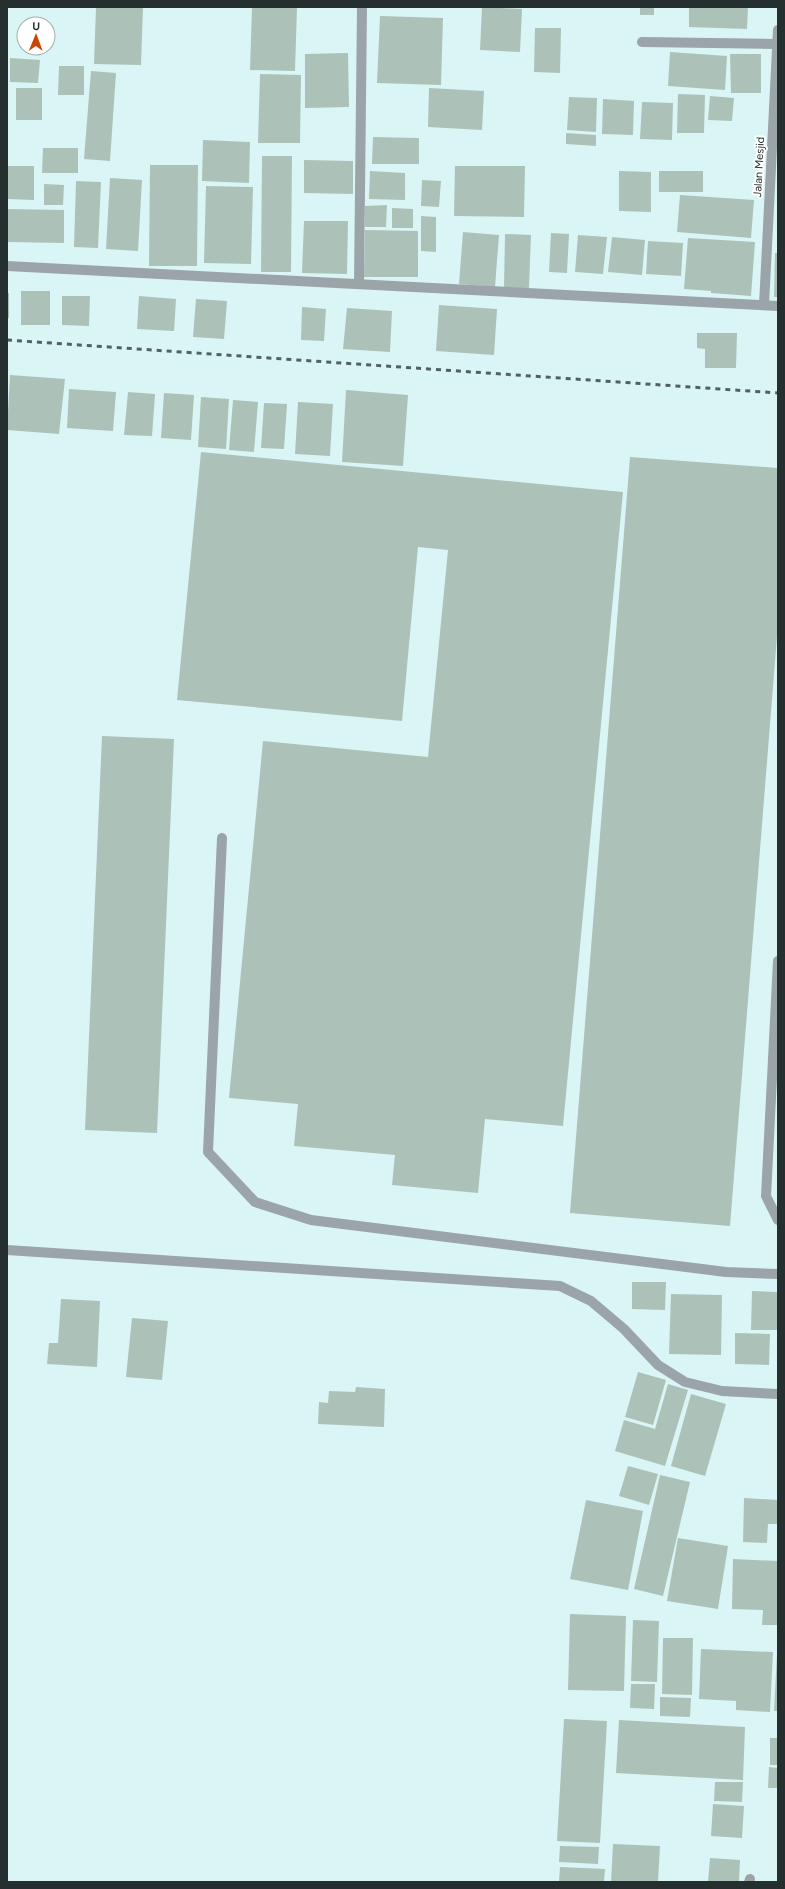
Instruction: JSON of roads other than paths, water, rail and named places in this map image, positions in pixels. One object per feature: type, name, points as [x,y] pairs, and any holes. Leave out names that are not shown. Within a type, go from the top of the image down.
[{"type":"street","points":[[358,284],[362,7]]},
{"type":"street","name":"Jalan Mesjid","points":[[764,305],[778,30]]},
{"type":"street","points":[[642,42],[777,44]]},
{"type":"street","points":[[7,266],[778,306]]},
{"type":"street","points":[[222,838],[208,1152],[255,1202],[311,1220],[726,1272],[778,1274]]},
{"type":"street","points":[[778,961],[766,1196],[778,1220]]},
{"type":"street","points":[[7,1250],[560,1286],[591,1300],[624,1329],[658,1365],[685,1382],[722,1391],[778,1394]]},
{"type":"railway","points":[[7,340],[778,393]]}]
